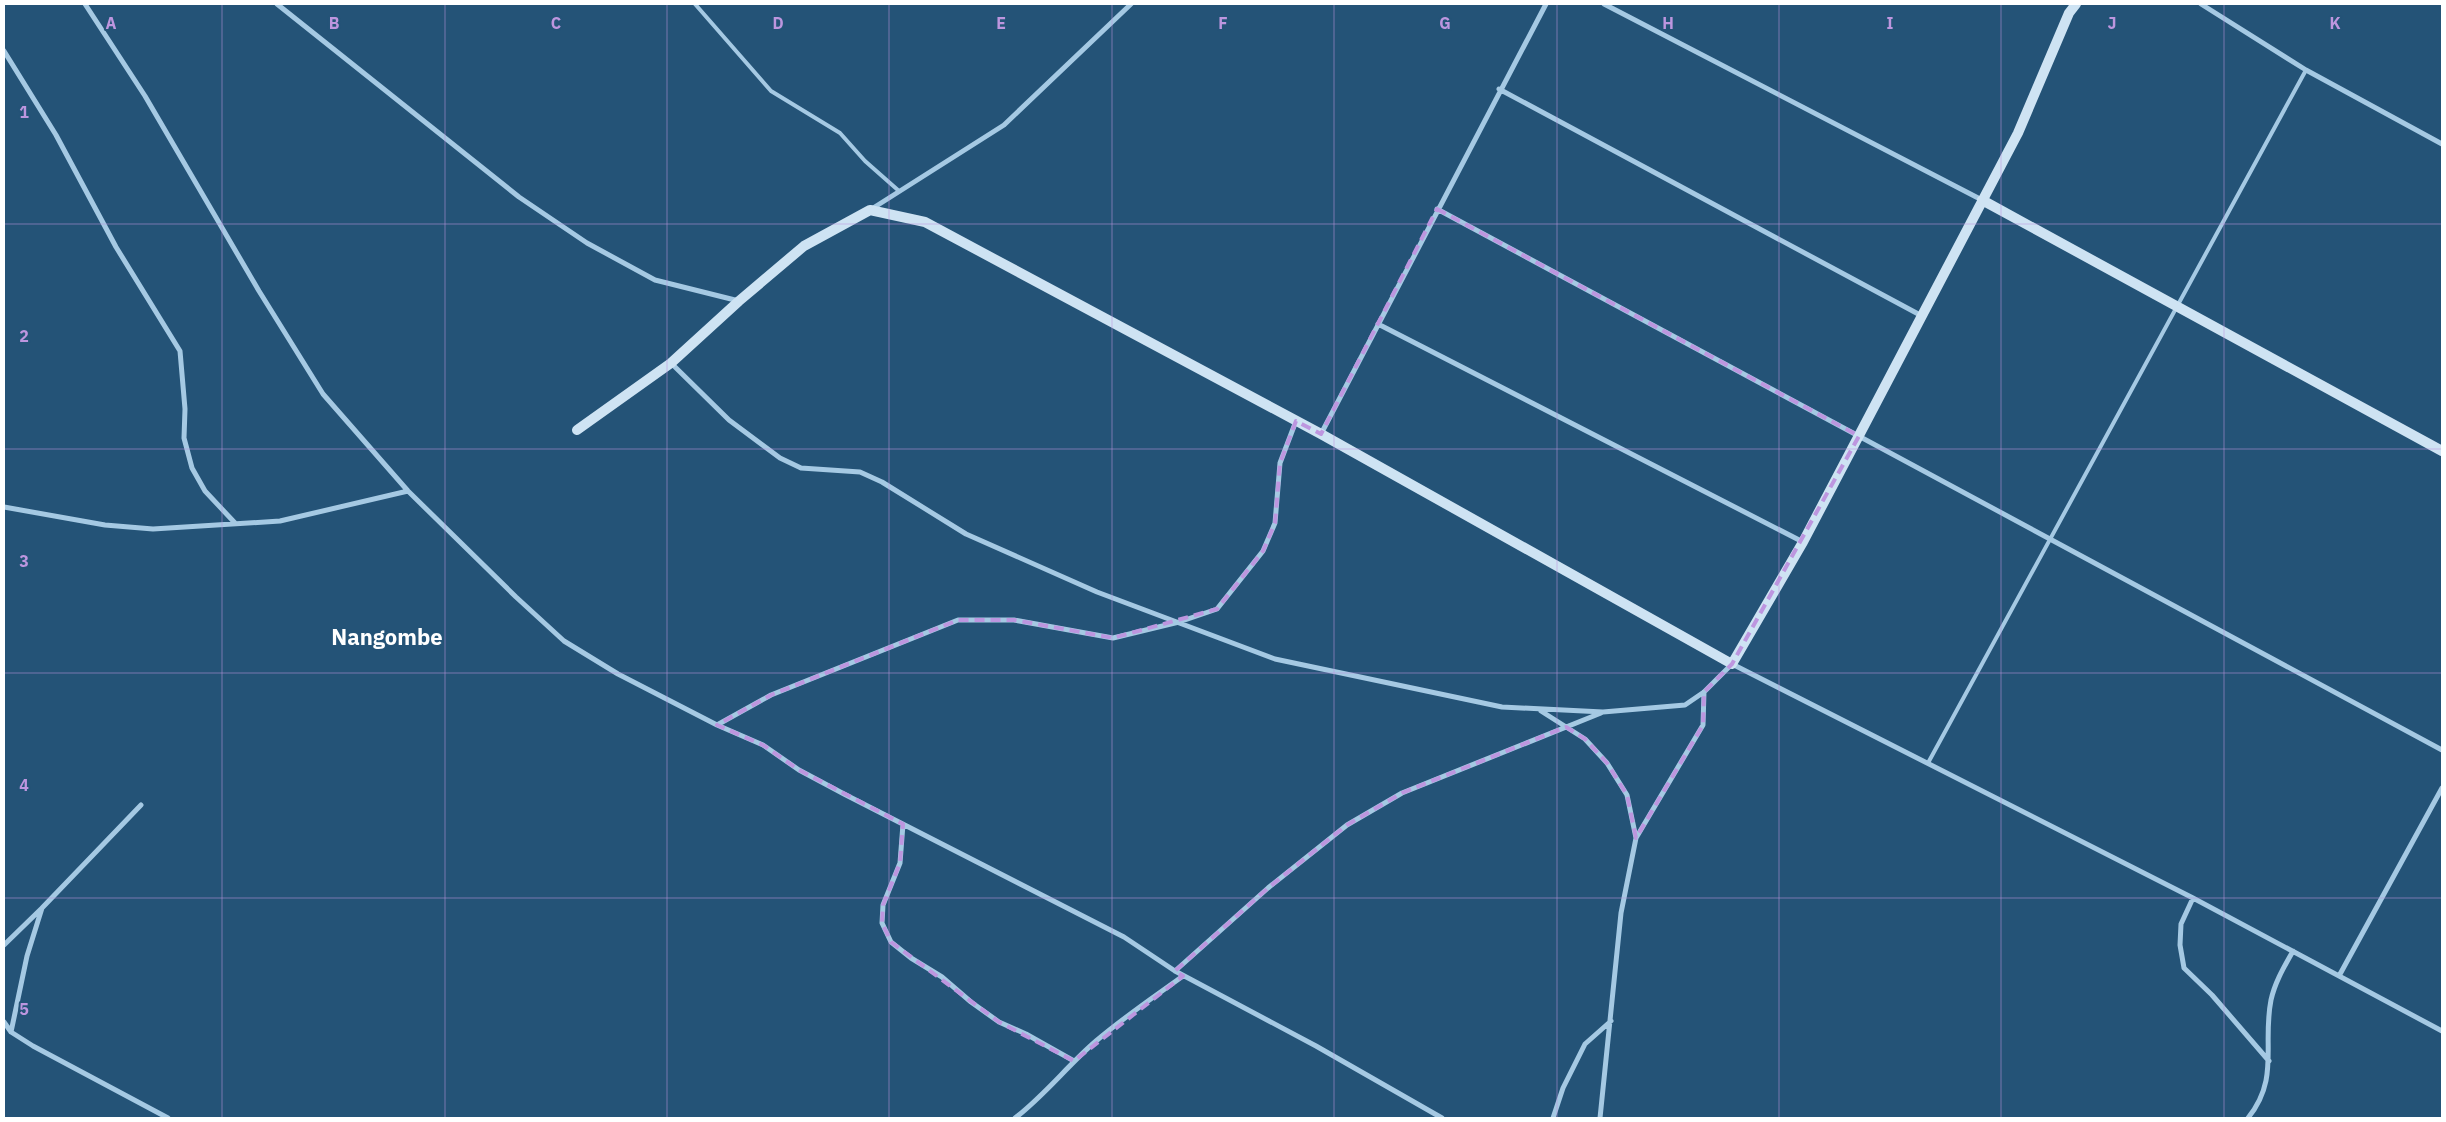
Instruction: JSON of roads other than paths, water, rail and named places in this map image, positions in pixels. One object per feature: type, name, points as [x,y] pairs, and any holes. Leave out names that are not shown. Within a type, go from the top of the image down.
[{"type":"street","points":[[85,4],[145,96],[259,291],[323,394],[408,491],[516,597],[564,641],[618,674],[717,725],[763,745],[799,770],[1124,937],[1183,976],[1316,1046],[1442,1118]]},
{"type":"street","points":[[277,4],[519,197],[587,243],[655,280],[739,301]]},
{"type":"street","points":[[577,430],[671,364],[739,301],[804,246],[870,210],[1004,125],[1131,4]]},
{"type":"street","points":[[1321,434],[1499,89],[1546,4]]},
{"type":"street","points":[[1604,4],[1982,200],[2442,451]]},
{"type":"street","points":[[671,364],[729,420],[780,458],[801,468],[860,472],[882,482],[966,534],[1097,592],[1275,660],[1502,707],[1541,711],[1603,712],[1685,705],[1704,692],[1732,664],[1803,542],[2018,133],[2069,13],[2076,4]]},
{"type":"street","points":[[2202,4],[2306,70],[2442,144]]},
{"type":"street","points":[[4,51],[56,135],[116,247],[180,351],[185,409],[184,438],[192,468],[206,491],[235,523]]},
{"type":"street","points":[[1499,89],[1922,316]]},
{"type":"street","points":[[1437,208],[2442,750]]},
{"type":"street","points":[[870,210],[925,222],[1321,434],[1732,664],[2193,898],[2442,1031]]},
{"type":"street","points":[[1378,324],[1803,542]]},
{"type":"street","points":[[717,725],[771,695],[958,620],[1014,620],[1114,638],[1179,622],[1217,609],[1263,551],[1275,523],[1280,463],[1296,421]]},
{"type":"street","points":[[4,507],[106,525],[153,529],[280,521],[408,491]]},
{"type":"street","points":[[1600,1118],[1621,912],[1636,838],[1703,725],[1704,692]]},
{"type":"street","points":[[1541,711],[1585,739],[1607,763],[1627,795],[1636,838]]},
{"type":"street","points":[[1175,971],[1268,888],[1347,825],[1402,792],[1603,712]]},
{"type":"street","points":[[2339,976],[2442,788]]},
{"type":"street","points":[[4,944],[42,908],[142,805]]},
{"type":"street","points":[[903,824],[900,863],[883,905],[882,923],[891,942],[911,958],[942,977],[999,1022],[1026,1034],[1074,1061]]},
{"type":"street","points":[[2193,898],[2181,924],[2180,945],[2184,968],[2212,995],[2269,1061]]},
{"type":"street","points":[[11,1032],[27,956],[42,908]]},
{"type":"street","points":[[2248,1118],[2264,1091],[2269,1061],[2267,1038],[2271,1000],[2276,981],[2294,951]]},
{"type":"street","points":[[1015,1118],[1029,1107],[1096,1041],[1183,976]]},
{"type":"street","points":[[1553,1118],[1563,1088],[1586,1044],[1611,1021]]},
{"type":"street","points":[[4,1022],[11,1032],[33,1046],[168,1118]]},
{"type":"lane","points":[[695,4],[771,91],[840,133],[865,161],[899,191]]},
{"type":"lane","points":[[1928,763],[2306,70]]},
{"type":"district","name":"Nangombe","points":[[387,637]]}]
